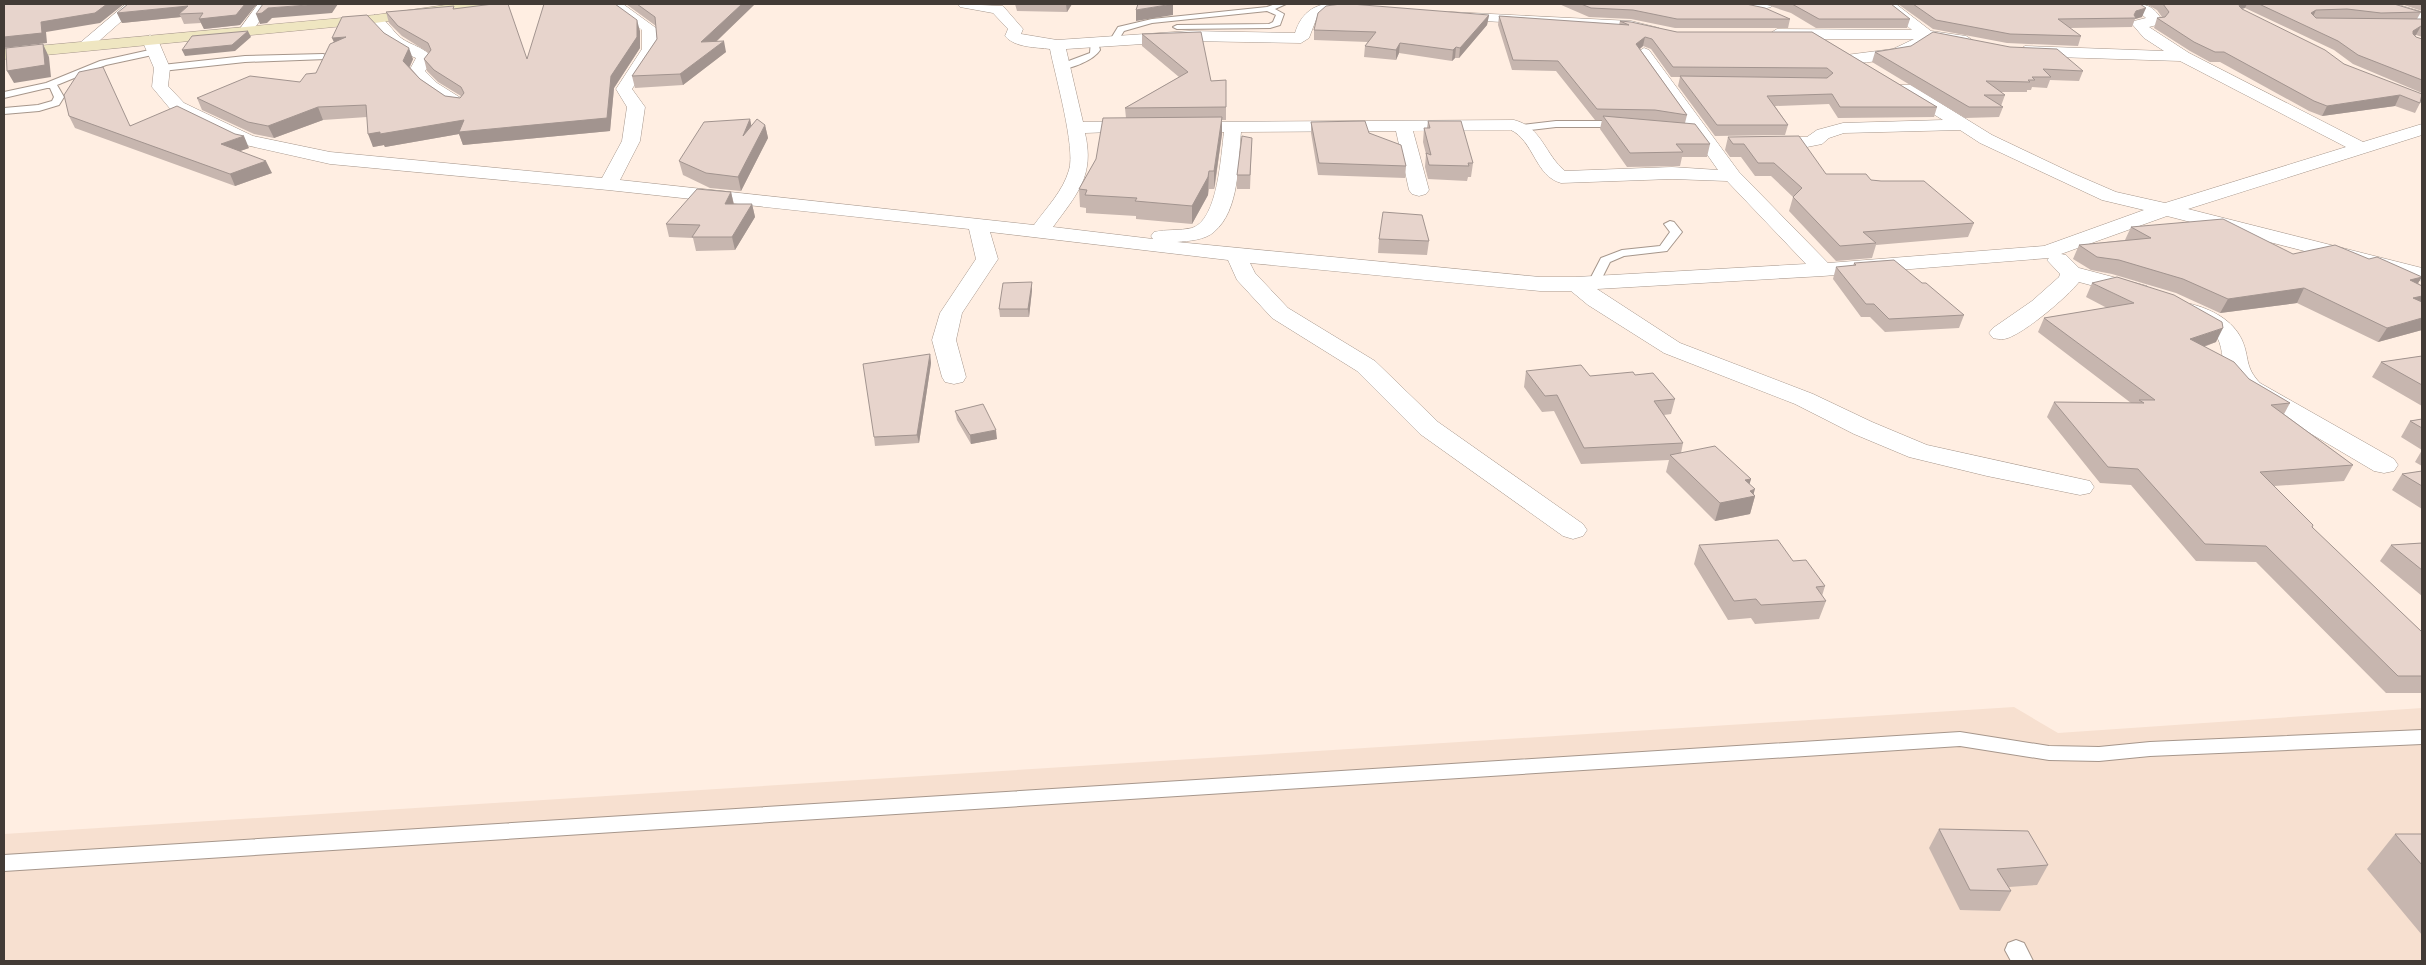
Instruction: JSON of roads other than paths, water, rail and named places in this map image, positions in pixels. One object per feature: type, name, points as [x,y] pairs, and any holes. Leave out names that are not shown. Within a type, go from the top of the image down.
[{"type":"main road","points":[[4,54],[86,45],[155,53],[246,30],[375,19],[482,4]]},
{"type":"street","points":[[86,45],[134,4]]},
{"type":"street","points":[[246,30],[265,4]]},
{"type":"street","points":[[608,184],[631,141],[636,107],[624,89],[650,49],[649,28],[614,4]]},
{"type":"street","points":[[966,4],[998,9],[1016,29],[1013,36],[1024,41],[1057,44],[1189,36],[1301,38],[1308,16],[1317,10],[1344,7],[1373,10]]},
{"type":"street","points":[[1734,4],[1771,11],[1877,73]]},
{"type":"street","points":[[1887,4],[1928,35]]},
{"type":"street","points":[[2136,4],[2148,11],[2156,21],[2139,24],[2149,35],[2183,56],[2362,148]]},
{"type":"street","points":[[2382,4],[2418,21]]},
{"type":"street","points":[[1432,14],[1631,25],[1667,34]]},
{"type":"street","points":[[375,19],[393,41],[406,50],[423,55],[425,60],[417,71],[431,86],[458,104]]},
{"type":"street","points":[[1762,34],[1928,35],[1946,37],[1979,45]]},
{"type":"street","points":[[1852,58],[1894,54],[1918,46],[1928,35]]},
{"type":"street","points":[[1040,230],[1070,190],[1079,168],[1079,145],[1057,44]]},
{"type":"street","points":[[2007,50],[2183,56]]},
{"type":"street","points":[[1644,52],[1670,82],[1705,138],[1732,176],[1823,270]]},
{"type":"street","points":[[155,53],[160,86],[178,107],[247,140],[330,158],[608,184],[1040,230],[1108,241],[1236,255],[1540,284],[1585,284],[1823,270],[2047,252],[2167,209],[2422,129]]},
{"type":"street","points":[[1894,82],[1961,125],[2065,177],[2109,196],[2167,209],[2422,275]]},
{"type":"street","points":[[1403,125],[1418,190]]},
{"type":"street","points":[[1075,128],[1506,125],[1522,128],[1540,150],[1553,172],[1561,177],[1672,173],[1732,176]]},
{"type":"street","points":[[1748,142],[1807,142],[1842,128],[1961,125]]},
{"type":"street","points":[[1108,241],[1195,233],[1208,227],[1220,208],[1228,174],[1233,127]]},
{"type":"street","points":[[1705,138],[1728,142]]},
{"type":"street","points":[[954,377],[944,340],[951,313],[986,265],[987,259],[978,224]]},
{"type":"street","points":[[2047,252],[2064,264],[2071,273],[2100,279],[2163,300],[2212,321],[2224,330],[2230,340],[2238,374],[2251,388],[2384,465]]},
{"type":"street","points":[[1236,255],[1245,275],[1280,313],[1366,366],[1429,428],[1573,530]]},
{"type":"street","points":[[2001,333],[2040,306],[2070,279],[2071,273]]},
{"type":"street","points":[[1585,284],[1596,300],[1672,348],[1797,396],[1863,428],[1918,451],[1987,468],[2080,487]]},
{"type":"lane","points":[[1114,40],[1121,29],[1128,26],[1152,21],[1268,10],[1282,4]]},
{"type":"lane","points":[[1128,26],[1270,26],[1277,23],[1280,14],[1268,10]]},
{"type":"lane","points":[[2418,21],[2422,25]]},
{"type":"lane","points":[[1061,67],[1093,55],[1096,50],[1094,42]]},
{"type":"lane","points":[[4,95],[48,85],[102,64],[155,53],[229,60],[322,57]]},
{"type":"lane","points":[[4,111],[39,108],[56,103],[59,97],[53,86],[48,85]]},
{"type":"lane","points":[[1522,128],[1556,124],[1628,124]]},
{"type":"lane","points":[[1682,130],[1705,138]]},
{"type":"lane","points":[[1585,284],[1605,260],[1622,254],[1663,248],[1668,245],[1676,232],[1670,224]]},
{"type":"lane","points":[[4,863],[1960,739],[2049,753],[2099,754],[2160,749],[2422,738]]}]
